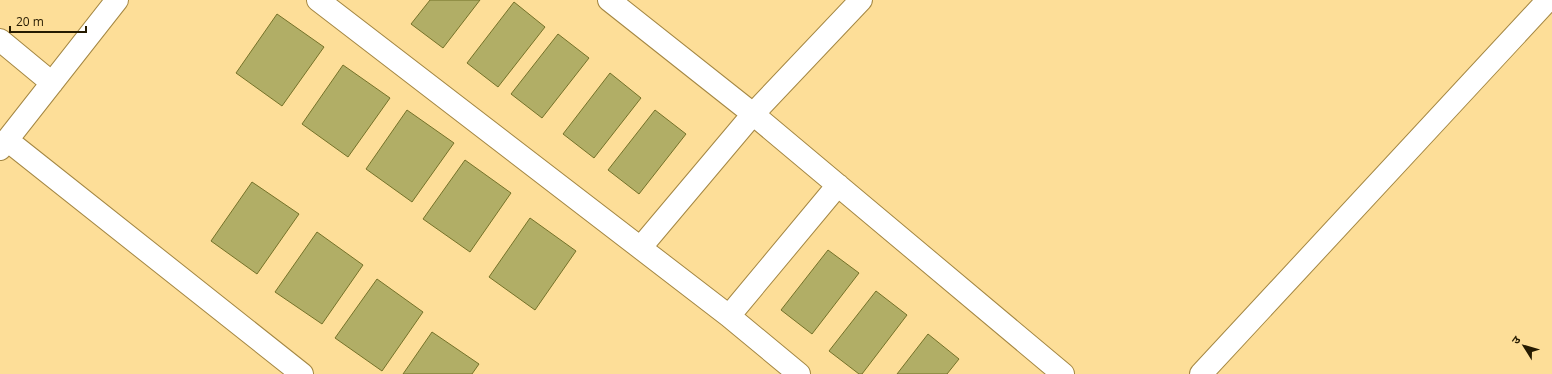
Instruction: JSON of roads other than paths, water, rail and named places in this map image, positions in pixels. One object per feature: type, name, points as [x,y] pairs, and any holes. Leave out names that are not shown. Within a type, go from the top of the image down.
[{"type":"street","points":[[117,0],[4,145],[302,374]]},
{"type":"street","points":[[318,0],[729,316],[799,374]]},
{"type":"street","points":[[609,0],[753,114],[1062,374]]},
{"type":"street","points":[[640,247],[753,114],[861,0]]},
{"type":"street","points":[[1201,374],[1548,0]]},
{"type":"street","points":[[0,40],[52,83]]},
{"type":"street","points":[[729,316],[838,185]]}]
